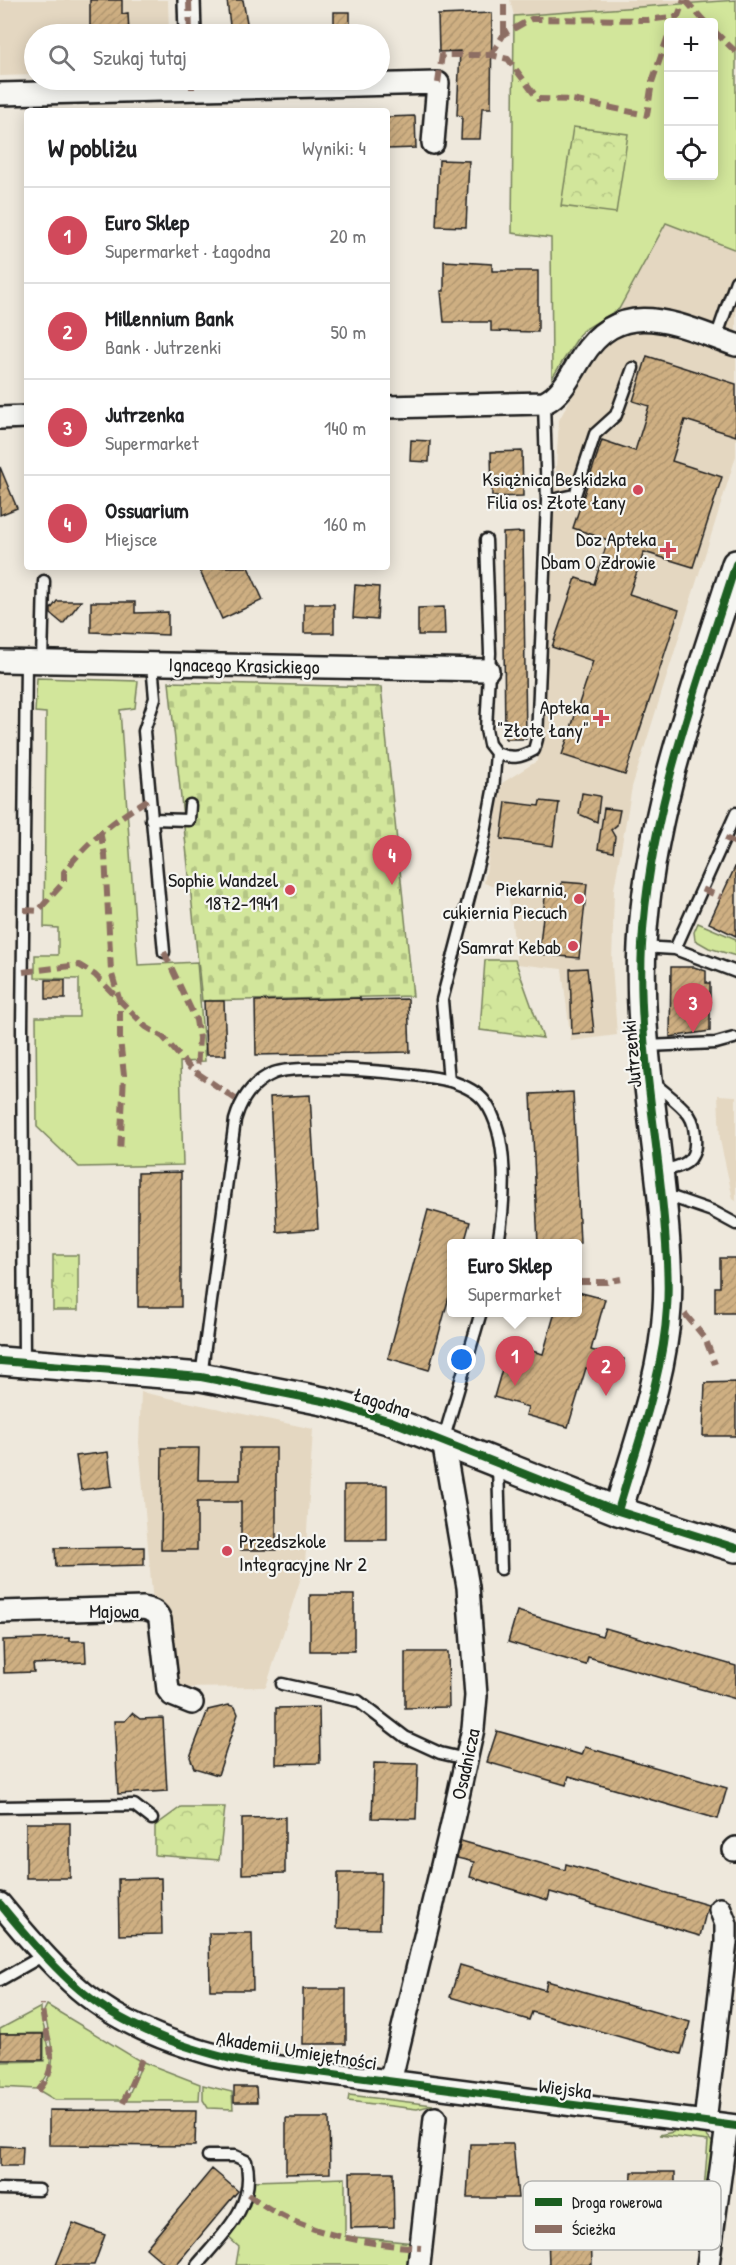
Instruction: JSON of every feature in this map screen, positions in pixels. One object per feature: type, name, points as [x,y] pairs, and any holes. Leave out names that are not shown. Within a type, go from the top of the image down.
[{"type":"street","points":[[189,0],[190,24]]},
{"type":"street","points":[[390,83],[438,83],[434,143]]},
{"type":"street","points":[[0,94],[77,90]]},
{"type":"street","points":[[390,407],[544,403],[556,397],[588,348],[602,333],[618,323],[641,318],[660,320],[736,345]]},
{"type":"street","points":[[0,418],[24,417]]},
{"type":"street","name":"Jutrzenki","points":[[618,1511],[662,1350],[668,1290],[661,1183],[647,1046],[642,947],[652,859],[662,804],[736,564]]},
{"type":"street","name":"Ignacego Krasickiego","points":[[0,661],[488,670]]},
{"type":"street","name":"Łagodna","points":[[12,1362],[201,1377],[337,1405],[443,1441],[618,1511],[736,1548]]},
{"type":"street","name":"Osadnicza","points":[[390,2082],[466,1759],[477,1696],[466,1573],[443,1441]]},
{"type":"street","name":"Majowa","points":[[0,1612],[143,1608],[151,1610],[158,1614],[160,1620],[168,1690],[172,1695],[192,1703]]},
{"type":"street","name":"Akademii Umiejętności","points":[[0,1904],[72,1984],[107,2009],[152,2032],[194,2049],[249,2063],[390,2082]]},
{"type":"street","points":[[705,2122],[719,2018],[728,1920]]},
{"type":"street","name":"Wiejska","points":[[390,2082],[731,2126]]},
{"type":"street","points":[[419,2265],[435,2118]]},
{"type":"street","points":[[721,2186],[731,2126]]},
{"type":"street","points":[[708,2265],[710,2250]]},
{"type":"lane","points":[[716,338],[736,281]]},
{"type":"lane","points":[[547,501],[576,495],[595,434],[616,415],[633,368]]},
{"type":"lane","points":[[486,540],[490,653],[486,729],[489,744],[496,753],[515,758],[534,750],[537,739],[547,501],[544,403]]},
{"type":"lane","points":[[12,1362],[34,662],[44,581]]},
{"type":"lane","points":[[152,664],[155,698],[144,730],[164,952]]},
{"type":"lane","points":[[449,1081],[442,999],[483,844],[493,791],[496,753]]},
{"type":"lane","points":[[151,819],[189,820],[190,805]]},
{"type":"lane","points":[[675,949],[736,813]]},
{"type":"lane","points":[[642,947],[675,949],[736,972]]},
{"type":"lane","points":[[647,1046],[716,1043],[734,1038]]},
{"type":"lane","points":[[201,1377],[235,1120],[240,1102],[254,1085],[274,1073],[298,1069],[354,1070],[449,1081],[467,1087],[484,1100],[497,1128],[502,1166],[502,1220],[499,1239]]},
{"type":"lane","points":[[650,1080],[690,1116],[695,1133],[696,1150],[691,1160],[661,1183],[736,1224]]},
{"type":"lane","points":[[443,1441],[480,1317]]},
{"type":"lane","points":[[498,1464],[501,1569]]},
{"type":"lane","points":[[282,1684],[358,1701],[405,1737],[440,1753],[466,1759]]},
{"type":"lane","points":[[0,1807],[134,1805],[152,1819]]},
{"type":"lane","points":[[0,1980],[44,1954]]},
{"type":"lane","points":[[197,2265],[240,2212],[248,2194],[249,2174],[246,2161],[235,2156],[208,2156]]},
{"type":"lane","points":[[0,2189],[39,2190]]},
{"type":"shaded area","points":[[0,0],[168,0],[169,24],[24,24],[24,75],[0,76]]},
{"type":"shaded area","points":[[510,0],[733,0],[514,16]]},
{"type":"shaded area","points":[[666,223],[736,250],[736,456],[632,787],[614,889],[612,965],[617,1035],[571,1041],[562,969],[517,964],[508,891],[484,883],[502,783],[537,761],[559,420]]},
{"type":"shaded area","points":[[718,1095],[736,1096],[736,1201],[733,1199],[720,1140]]},
{"type":"shaded area","name":"Przedszkole Integracyjne Nr 2","points":[[141,1392],[313,1429],[305,1565],[266,1687],[174,1688],[165,1608],[153,1604],[139,1443]]},
{"type":"green space","points":[[736,0],[736,250],[666,223],[619,309],[582,331],[552,378],[551,238],[512,233],[514,16]]},
{"type":"green space","points":[[573,127],[628,134],[616,213],[561,206]]},
{"type":"green space","points":[[37,678],[138,681],[135,708],[120,710],[138,965],[197,962],[205,1061],[180,1062],[183,1165],[79,1167],[37,1127],[36,1017],[79,1017],[79,979],[35,978],[35,955],[58,955],[58,928],[44,927],[46,713],[35,712]]},
{"type":"green space","points":[[169,682],[381,687],[413,996],[202,1001]]},
{"type":"green space","points":[[698,923],[736,939],[736,956],[709,948],[695,940],[694,932]]},
{"type":"green space","points":[[485,960],[515,960],[543,1038],[480,1030]]},
{"type":"green space","points":[[53,1255],[78,1255],[78,1310],[53,1310]]},
{"type":"green space","points":[[181,1807],[225,1807],[219,1860],[155,1855],[155,1826]]},
{"type":"green space","points":[[47,2005],[140,2061],[122,2100],[55,2100],[40,2091],[47,2082],[52,2062],[51,2042],[44,2011]]},
{"type":"green space","points":[[41,2007],[50,2058],[45,2079],[37,2089],[0,2087],[0,2062],[44,2061],[44,2033],[0,2034],[0,2029]]},
{"type":"green space","points":[[143,2062],[200,2084],[199,2101],[126,2101]]},
{"type":"green space","points":[[203,2085],[232,2092],[233,2109],[208,2108],[203,2100]]},
{"type":"green space","points":[[349,2095],[433,2105],[417,2109],[348,2101]]},
{"type":"green space","points":[[674,2127],[704,2133],[713,2143],[708,2181],[705,2181],[708,2141],[659,2135],[673,2132]]},
{"type":"green space","points":[[345,2178],[345,2236],[414,2243],[412,2265],[236,2265],[239,2247],[227,2236],[250,2205],[254,2181]]},
{"type":"building","points":[[90,0],[122,0],[122,14],[128,13],[129,24],[90,24]]},
{"type":"building","points":[[227,0],[243,0],[247,24],[230,24]]},
{"type":"building","points":[[334,12],[350,12],[350,24],[334,24]]},
{"type":"building","points":[[492,13],[491,108],[482,108],[480,139],[461,139],[462,116],[457,115],[460,51],[439,52],[438,15]]},
{"type":"building","points":[[415,116],[416,148],[390,149],[390,117]]},
{"type":"building","points":[[439,160],[469,161],[466,227],[436,226]]},
{"type":"building","points":[[444,261],[492,264],[492,271],[538,271],[538,332],[491,331],[491,322],[444,322],[441,291],[444,291]]},
{"type":"building","points":[[647,356],[736,384],[736,436],[685,420],[672,461],[722,477],[693,567],[644,552],[629,594],[679,610],[625,775],[562,755],[593,661],[552,647],[576,578],[594,584],[608,540],[573,528],[602,440],[635,451],[649,406],[633,401]]},
{"type":"building","points":[[411,440],[430,441],[429,462],[410,461]]},
{"type":"building","points":[[522,451],[523,496],[492,497],[491,452]]},
{"type":"building","points":[[0,467],[17,508],[0,515]]},
{"type":"building","points":[[523,532],[526,739],[505,739],[503,533]]},
{"type":"building","points":[[199,570],[249,570],[263,600],[222,619]]},
{"type":"building","points":[[355,585],[379,587],[377,620],[353,618]]},
{"type":"building","points":[[57,601],[81,601],[63,624],[51,614],[51,609]]},
{"type":"building","points":[[91,602],[135,602],[135,613],[168,612],[168,635],[91,632]]},
{"type":"building","points":[[304,604],[334,604],[334,633],[304,633]]},
{"type":"building","points":[[444,607],[445,635],[418,635],[418,608]]},
{"type":"building","points":[[582,793],[600,796],[597,822],[579,814]]},
{"type":"building","points":[[540,801],[559,803],[553,846],[501,839],[506,802],[539,806]]},
{"type":"building","points":[[604,808],[620,810],[617,825],[611,830],[615,837],[613,852],[598,849]]},
{"type":"building","points":[[736,865],[736,936],[709,923]]},
{"type":"building","points":[[562,882],[587,884],[579,958],[539,954],[546,888],[561,890]]},
{"type":"building","points":[[671,967],[694,967],[706,971],[706,983],[710,983],[710,1031],[670,1037]]},
{"type":"building","points":[[587,968],[594,1032],[572,1034],[570,969]]},
{"type":"building","points":[[46,980],[65,980],[65,999],[46,999]]},
{"type":"building","points":[[360,998],[360,1000],[408,999],[410,1052],[256,1055],[255,1001]]},
{"type":"building","points":[[204,1001],[224,1001],[226,1055],[206,1055]]},
{"type":"building","points":[[573,1092],[580,1239],[538,1239],[531,1094]]},
{"type":"building","points":[[310,1095],[318,1229],[277,1232],[270,1097]]},
{"type":"building","points":[[181,1172],[181,1307],[138,1307],[138,1173]]},
{"type":"building","points":[[428,1210],[470,1222],[465,1239],[447,1239],[447,1304],[429,1370],[388,1358]]},
{"type":"building","points":[[720,1258],[736,1258],[736,1313],[715,1313],[715,1287],[720,1287]]},
{"type":"building","points":[[582,1293],[605,1299],[591,1350],[624,1359],[619,1378],[586,1368],[568,1427],[526,1415],[528,1407],[494,1397],[509,1345],[543,1354],[554,1317],[582,1317]]},
{"type":"building","points":[[736,1382],[736,1436],[703,1436],[705,1383]]},
{"type":"building","points":[[162,1448],[199,1448],[198,1480],[240,1480],[240,1448],[276,1448],[276,1550],[241,1550],[241,1502],[197,1502],[197,1550],[161,1550]]},
{"type":"building","points":[[108,1452],[112,1486],[81,1490],[76,1456]]},
{"type":"building","points":[[344,1485],[387,1485],[387,1540],[344,1540]]},
{"type":"building","points":[[144,1547],[144,1565],[56,1567],[55,1548]]},
{"type":"building","points":[[310,1595],[354,1595],[354,1651],[310,1651]]},
{"type":"building","points":[[517,1611],[602,1636],[605,1628],[736,1666],[736,1699],[588,1657],[586,1665],[508,1642]]},
{"type":"building","points":[[70,1638],[70,1641],[85,1641],[86,1662],[33,1664],[34,1672],[4,1673],[3,1640]]},
{"type":"building","points":[[405,1652],[448,1652],[449,1707],[405,1708]]},
{"type":"building","points":[[229,1705],[235,1707],[238,1714],[218,1775],[194,1768],[190,1757],[208,1710]]},
{"type":"building","points":[[319,1707],[320,1763],[276,1764],[276,1708]]},
{"type":"building","points":[[132,1713],[140,1719],[163,1718],[167,1791],[118,1794],[114,1721],[125,1721]]},
{"type":"building","points":[[497,1731],[582,1755],[585,1747],[727,1788],[718,1819],[569,1776],[566,1785],[487,1762]]},
{"type":"building","points":[[374,1763],[418,1764],[416,1819],[372,1818]]},
{"type":"building","points":[[285,1817],[285,1873],[242,1874],[242,1818]]},
{"type":"building","points":[[26,1823],[70,1823],[70,1878],[26,1878]]},
{"type":"building","points":[[461,1841],[565,1870],[566,1864],[708,1905],[700,1936],[550,1892],[548,1900],[470,1877],[474,1862],[457,1858]]},
{"type":"building","points":[[338,1873],[381,1873],[380,1929],[337,1928]]},
{"type":"building","points":[[161,1878],[162,1934],[119,1935],[118,1879]]},
{"type":"building","points":[[209,1933],[252,1933],[253,1990],[210,1990]]},
{"type":"building","points":[[460,1965],[545,1990],[547,1981],[690,2022],[681,2054],[532,2012],[529,2020],[450,1997]]},
{"type":"building","points":[[303,1989],[346,1989],[346,2044],[303,2044]]},
{"type":"building","points":[[0,2034],[43,2034],[43,2060],[0,2060]]},
{"type":"building","points":[[234,2087],[256,2087],[257,2102],[234,2102]]},
{"type":"building","points":[[49,2110],[196,2111],[195,2146],[49,2145]]},
{"type":"building","points":[[286,2118],[329,2118],[330,2173],[286,2174]]},
{"type":"building","points":[[470,2144],[513,2144],[518,2198],[467,2198]]},
{"type":"building","points":[[0,2146],[23,2147],[22,2166],[0,2166]]},
{"type":"building","points":[[212,2169],[238,2191],[176,2265],[166,2265],[146,2248]]},
{"type":"building","points":[[350,2172],[393,2172],[394,2227],[351,2228]]},
{"type":"building","points":[[632,2172],[675,2172],[675,2181],[632,2181]]},
{"type":"building","points":[[73,2223],[105,2235],[94,2265],[56,2265]]},
{"type":"building","points":[[549,2250],[592,2250],[592,2265],[549,2265]]},
{"type":"marked path","points":[[189,0],[190,24]]},
{"type":"marked path","points":[[504,0],[504,34]]},
{"type":"marked path","points":[[491,55],[504,34],[531,19],[648,20],[678,16],[684,0]]},
{"type":"marked path","points":[[685,0],[701,18]]},
{"type":"marked path","points":[[718,35],[736,52]]},
{"type":"marked path","points":[[438,83],[442,55],[491,55],[508,59],[538,99],[572,100],[647,115],[652,82],[664,48]]},
{"type":"marked path","points":[[24,910],[38,911],[64,882],[64,872],[83,850],[113,823],[149,799]]},
{"type":"marked path","points":[[100,832],[105,855],[111,971],[120,1002],[120,1039],[124,1075],[120,1153]]},
{"type":"marked path","points":[[725,838],[736,843]]},
{"type":"marked path","points":[[702,889],[721,897]]},
{"type":"marked path","points":[[164,952],[196,1020],[199,1038],[197,1072]]},
{"type":"marked path","points":[[23,972],[79,965],[95,975],[146,1027],[163,1037],[190,1068],[240,1102]]},
{"type":"marked path","points":[[582,1282],[606,1282],[621,1279]]},
{"type":"marked path","points":[[685,1314],[705,1338],[715,1364]]},
{"type":"marked path","points":[[38,2091],[46,2080],[51,2058],[42,2004]]},
{"type":"marked path","points":[[123,2103],[142,2059]]},
{"type":"marked path","points":[[248,2194],[287,2218],[330,2234],[376,2243],[421,2248]]},
{"type":"cycle path","points":[[618,1511],[655,1385],[665,1334],[668,1299],[662,1195],[642,1016],[642,945],[646,896],[664,799],[736,564]]},
{"type":"cycle path","points":[[0,1361],[201,1377],[328,1402],[391,1421],[618,1511],[736,1548]]},
{"type":"cycle path","points":[[0,1904],[52,1963],[90,1998],[132,2024],[154,2034],[225,2058],[736,2126]]},
{"type":"place","name":"Książnica Beskidzka Filia os. Złote Łany","points":[[638,490]]},
{"type":"place","name":"Doz Apteka Dbam O Zdrowie","points":[[668,550]]},
{"type":"place","name":"Apteka \"Złote Łany\"","points":[[601,718]]},
{"type":"place","name":"Ossuarium","points":[[392,885]]},
{"type":"place","name":"Sophie Wandzel 1872-1941","points":[[290,890]]},
{"type":"place","name":"Piekarnia, cukiernia Piecuch","points":[[579,899]]},
{"type":"place","name":"Samrat Kebab","points":[[573,946]]},
{"type":"place","name":"Jutrzenka","points":[[693,1033]]},
{"type":"place","name":"Euro Sklep","points":[[515,1386]]},
{"type":"place","name":"Millennium Bank","points":[[606,1396]]},
{"type":"place","name":"Przedszkole Integracyjne Nr 2","points":[[227,1551]]}]
